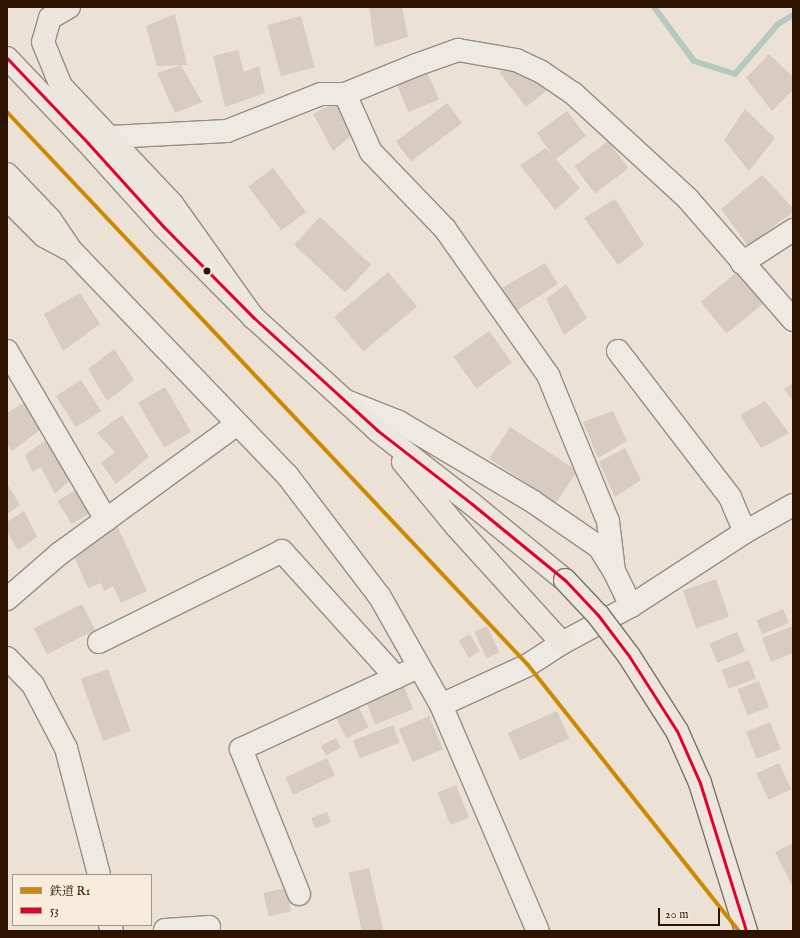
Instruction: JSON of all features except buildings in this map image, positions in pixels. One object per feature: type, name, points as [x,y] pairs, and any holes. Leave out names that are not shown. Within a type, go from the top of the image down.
[{"type":"main road","points":[[69,7],[50,18],[43,42],[61,86],[174,205],[252,317]]},
{"type":"main road","points":[[7,58],[88,143],[164,227],[252,317],[377,430],[472,504],[565,580],[598,615],[629,656],[676,731],[700,783],[746,931]]},
{"type":"main road","points":[[7,174],[50,219],[71,250]]},
{"type":"main road","points":[[7,199],[44,236],[71,250]]},
{"type":"main road","points":[[377,430],[456,526],[562,643]]},
{"type":"street","points":[[88,143],[110,137],[227,131],[321,94],[345,94],[416,64],[458,50],[516,60],[540,72],[574,94],[688,199],[793,320]]},
{"type":"street","points":[[345,94],[371,152],[445,229],[548,375],[608,521],[614,571]]},
{"type":"street","points":[[742,263],[793,230]]},
{"type":"street","points":[[71,250],[236,424],[287,475],[380,597],[441,705],[538,931]]},
{"type":"street","points":[[618,350],[730,497],[746,532]]},
{"type":"street","points":[[7,351],[106,520]]},
{"type":"street","points":[[343,400],[399,422],[532,501],[598,547],[614,571],[631,606]]},
{"type":"street","points":[[7,599],[59,554],[236,424]]},
{"type":"street","points":[[441,705],[528,665],[562,643],[631,606],[746,532],[793,505]]},
{"type":"street","points":[[100,642],[282,551],[396,677]]},
{"type":"street","points":[[7,658],[33,685],[66,748],[99,874]]},
{"type":"street","points":[[299,894],[241,749],[420,666]]},
{"type":"street","points":[[165,930],[209,927],[210,931]]},
{"type":"waterway","points":[[654,7],[694,61],[735,74],[778,24],[793,15]]},
{"type":"rail line","name":"R1","points":[[7,112],[528,665],[739,931]]},
{"type":"transit line","name":"53","points":[[7,58],[88,143],[164,227],[253,317],[377,430],[472,504],[565,580],[598,615],[629,656],[677,731],[700,783],[746,931]]}]
